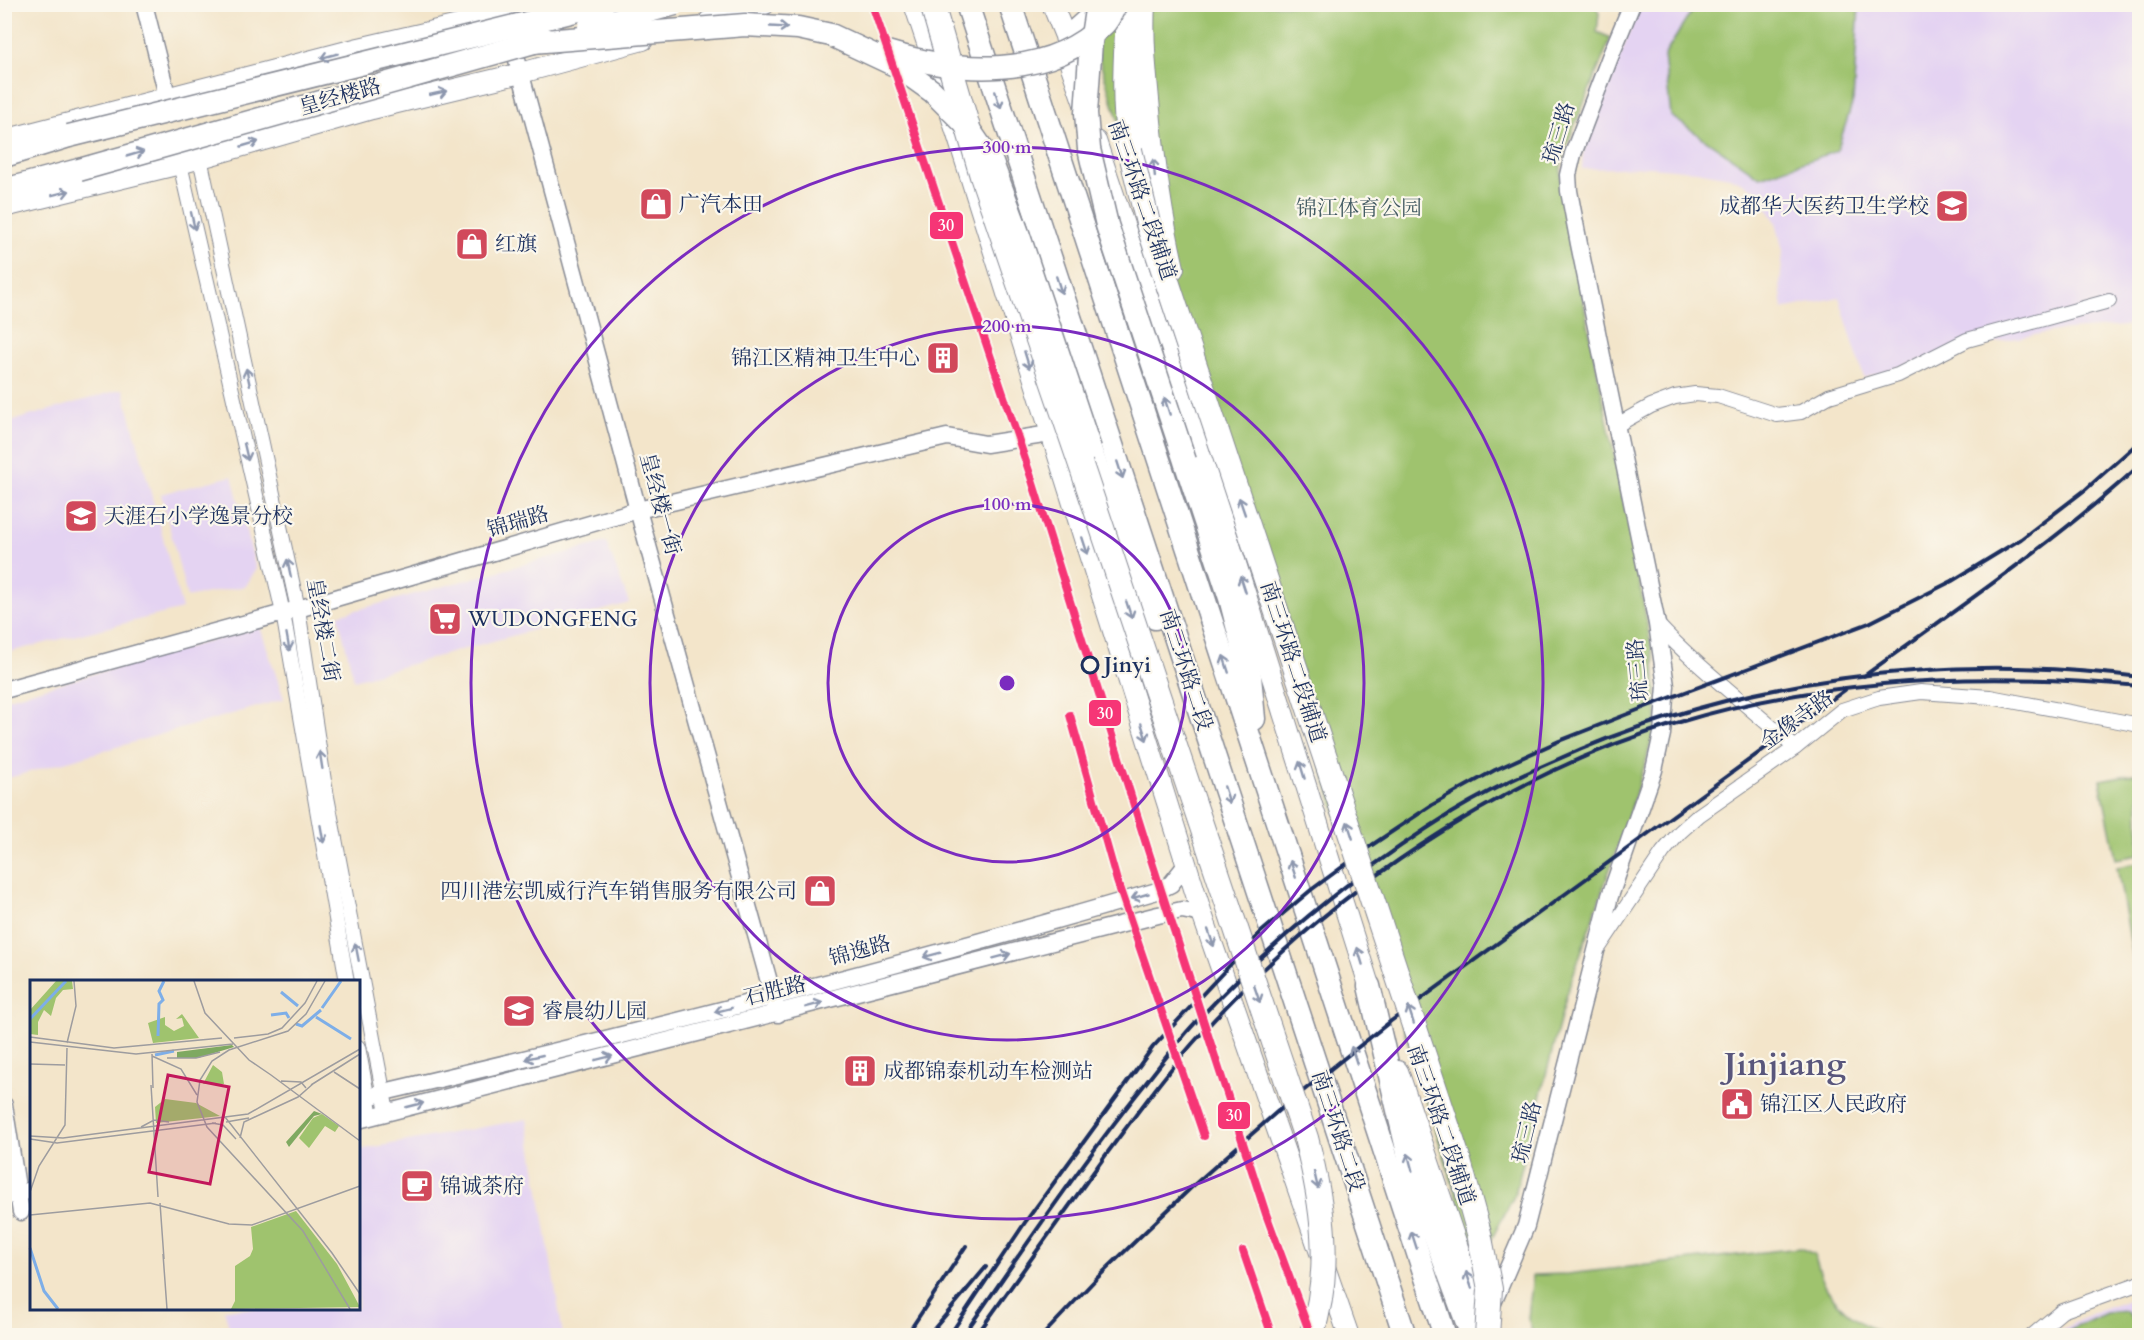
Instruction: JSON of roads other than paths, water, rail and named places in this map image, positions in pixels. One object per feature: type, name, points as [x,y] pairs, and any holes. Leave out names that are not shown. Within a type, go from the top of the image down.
[{"type":"highway","points":[[532,33],[582,4]]},
{"type":"highway","name":"皇经楼路","points":[[4,190],[79,170],[532,33],[603,4]]},
{"type":"highway","name":"皇经楼路","points":[[4,156],[69,136],[532,33],[675,4]]},
{"type":"highway","points":[[932,4],[982,176],[1306,1138],[1318,1184],[1323,1220],[1320,1296],[1311,1335]]},
{"type":"highway","points":[[940,4],[944,46]]},
{"type":"highway","name":"南三环路二段","points":[[967,4],[1405,1335]]},
{"type":"highway","name":"南三环路二段","points":[[1010,4],[1445,1335]]},
{"type":"highway","points":[[1098,4],[1090,42],[1086,113],[1089,148],[1107,225],[1230,598],[1250,676],[1256,756]]},
{"type":"highway","points":[[532,33],[745,25],[798,28],[831,35],[908,58],[970,68],[1011,67],[1075,47],[1105,23],[1116,4]]},
{"type":"highway","points":[[1129,4],[1124,77],[1125,118],[1130,150],[1149,227],[1458,1158],[1479,1233],[1490,1289],[1483,1333]]},
{"type":"highway","points":[[1143,4],[1143,54],[1156,187],[1162,226],[1190,349]]},
{"type":"highway","points":[[831,35],[897,66],[932,91],[966,125],[992,163],[1018,233],[1090,449],[1138,579],[1219,769]]},
{"type":"highway","points":[[4,146],[69,136]]},
{"type":"highway","points":[[1369,986],[1412,1170],[1429,1220],[1483,1333]]},
{"type":"main road","points":[[4,140],[503,10],[550,4]]},
{"type":"main road","points":[[4,207],[180,164],[372,109],[520,73],[765,4]]},
{"type":"main road","points":[[914,4],[1202,914],[1349,1335]]},
{"type":"main road","name":"南三环路二段辅道","points":[[1052,4],[1065,36],[1069,62],[1215,497],[1369,986]]},
{"type":"main road","points":[[359,48],[385,51],[404,62],[407,79],[398,94],[372,109]]},
{"type":"street","points":[[144,4],[168,99]]},
{"type":"street","points":[[1065,36],[1098,4]]},
{"type":"street","name":"琉三路","points":[[1483,1333],[1526,1226],[1610,896],[1654,770],[1662,734],[1665,686],[1657,624],[1579,244],[1568,175],[1583,126],[1632,4]]},
{"type":"street","name":"皇经楼一街","points":[[503,10],[775,1006]]},
{"type":"street","name":"皇经楼二街","points":[[200,158],[384,1092],[372,1116]]},
{"type":"street","name":"皇经楼二街","points":[[180,164],[291,611],[347,980]]},
{"type":"street","points":[[1617,425],[1651,406],[1675,397],[1695,394],[1718,396],[1777,415],[1801,412],[1829,396],[1898,375],[1967,340],[2109,301]]},
{"type":"street","name":"锦瑞路","points":[[4,690],[291,611],[638,510],[947,437],[986,444],[1050,434]]},
{"type":"street","points":[[1657,624],[1679,648],[1758,713],[1795,748]]},
{"type":"street","name":"金像寺路","points":[[1595,953],[1663,852],[1680,832],[1795,748],[1842,710],[1879,698],[1921,692],[1990,697],[2139,725]]},
{"type":"street","name":"锦逸路","points":[[363,1100],[384,1092],[575,1048],[775,1006],[1157,891],[1171,884],[1186,865]]},
{"type":"street","name":"石胜路","points":[[372,1116],[775,1006],[1174,911],[1182,910],[1202,914]]},
{"type":"street","points":[[360,1068],[363,1100],[372,1116]]},
{"type":"street","points":[[4,1105],[19,1213]]},
{"type":"street","points":[[2032,1335],[2062,1311],[2139,1283]]},
{"type":"railway","points":[[949,1336],[1026,1221],[1153,1047],[1260,933],[1311,890],[1432,805],[1495,770],[1559,741],[1648,706],[1869,623],[1952,581],[2021,539],[2085,490],[2140,441]]},
{"type":"railway","points":[[1864,676],[2040,548],[2140,465]]},
{"type":"railway","points":[[963,1336],[1097,1146],[1195,1023],[1224,993],[1316,910],[1416,835],[1476,799],[1541,767],[1623,733],[1694,709],[1767,691],[1841,678],[1916,671],[1990,668],[2065,670],[2140,677]]},
{"type":"railway","points":[[976,1336],[1105,1156],[1152,1093],[1202,1033],[1251,982],[1304,933],[1361,887],[1421,845],[1483,807],[1548,773],[1613,745],[1680,722],[1793,695],[1850,687],[1966,679],[2024,679],[2140,686]]},
{"type":"railway","points":[[1042,1336],[1095,1280],[1195,1184],[1278,1111],[1391,1021],[1845,690]]},
{"type":"railway","points":[[906,1336],[966,1246]]},
{"type":"railway","points":[[928,1336],[986,1267]]},
{"type":"place","name":"广汽本田","points":[[656,204]]},
{"type":"place","name":"成都华大医药卫生学校","points":[[1952,206]]},
{"type":"place","name":"红旗","points":[[472,244]]},
{"type":"place","name":"锦江区精神卫生中心","points":[[943,358]]},
{"type":"place","name":"天涯石小学逸景分校","points":[[81,516]]},
{"type":"place","name":"WUDONGFENG","points":[[445,619]]},
{"type":"place","name":"Jinyi","points":[[1090,665]]},
{"type":"place","name":"四川港宏凯威行汽车销售服务有限公司","points":[[820,891]]},
{"type":"place","name":"睿晨幼儿园","points":[[519,1011]]},
{"type":"place","name":"成都锦泰机动车检测站","points":[[860,1071]]},
{"type":"place","name":"锦江区人民政府","points":[[1737,1104]]},
{"type":"place","name":"锦诚茶府","points":[[417,1186]]},
{"type":"district","name":"Jinjiang","points":[[1785,1064]]},
{"type":"park label","name":"锦江体育公园","points":[[1359,208]]}]
